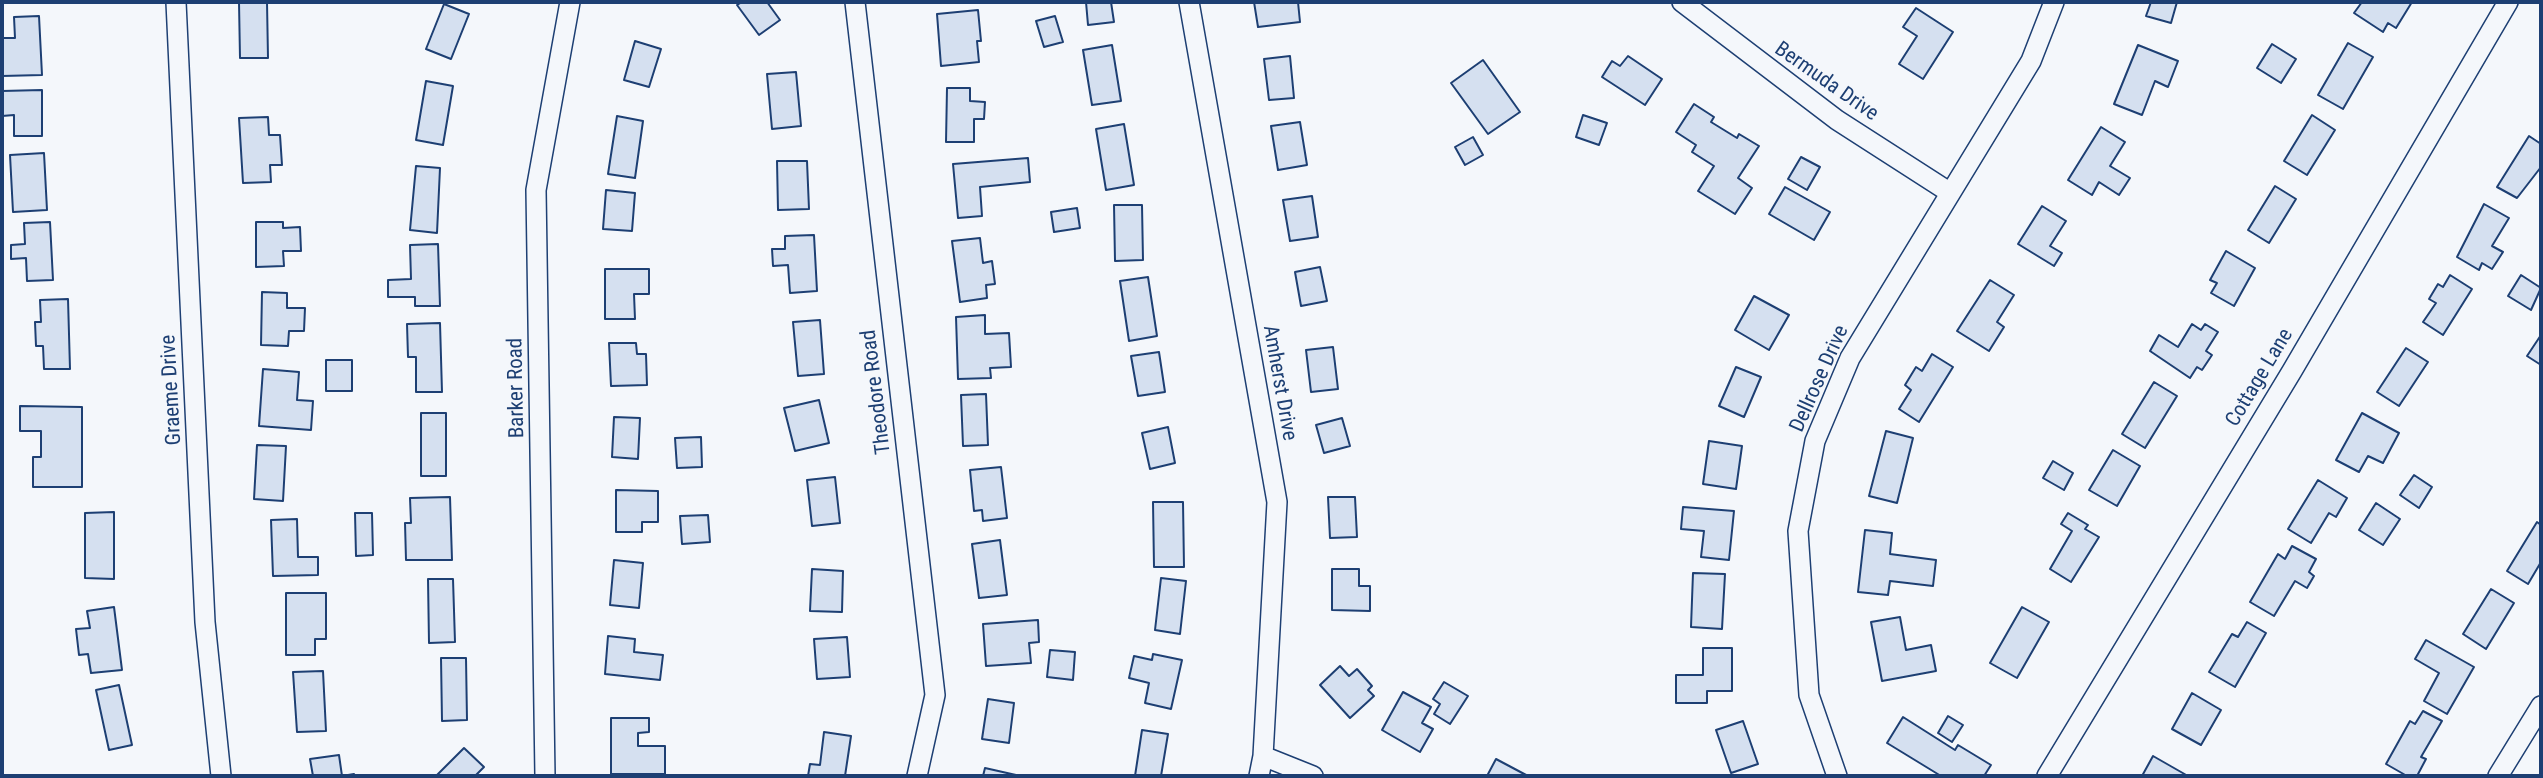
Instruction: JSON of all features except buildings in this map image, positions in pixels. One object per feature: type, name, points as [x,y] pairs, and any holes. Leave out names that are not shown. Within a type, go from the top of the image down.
[{"type":"street","name":"Graeme Drive","points":[[176,2],[205,622],[221,776]]},
{"type":"street","name":"Barker Road","points":[[545,776],[537,190],[570,2]]},
{"type":"street","name":"Theodore Road","points":[[855,2],[934,695],[917,776]]},
{"type":"street","name":"Amherst Drive","points":[[1189,2],[1277,502],[1263,757],[1259,776]]},
{"type":"street","name":"Bermuda Drive","points":[[1682,2],[1837,120],[1950,192]]},
{"type":"street","name":"Dellrose Drive","points":[[1837,776],[1809,695],[1798,531],[1815,441],[1850,358],[2031,61],[2053,2]]},
{"type":"street","name":"Cottage Lane","points":[[2047,776],[2292,371],[2508,2]]},
{"type":"street","points":[[2498,776],[2541,706]]},
{"type":"street","points":[[1263,757],[1313,776]]}]
